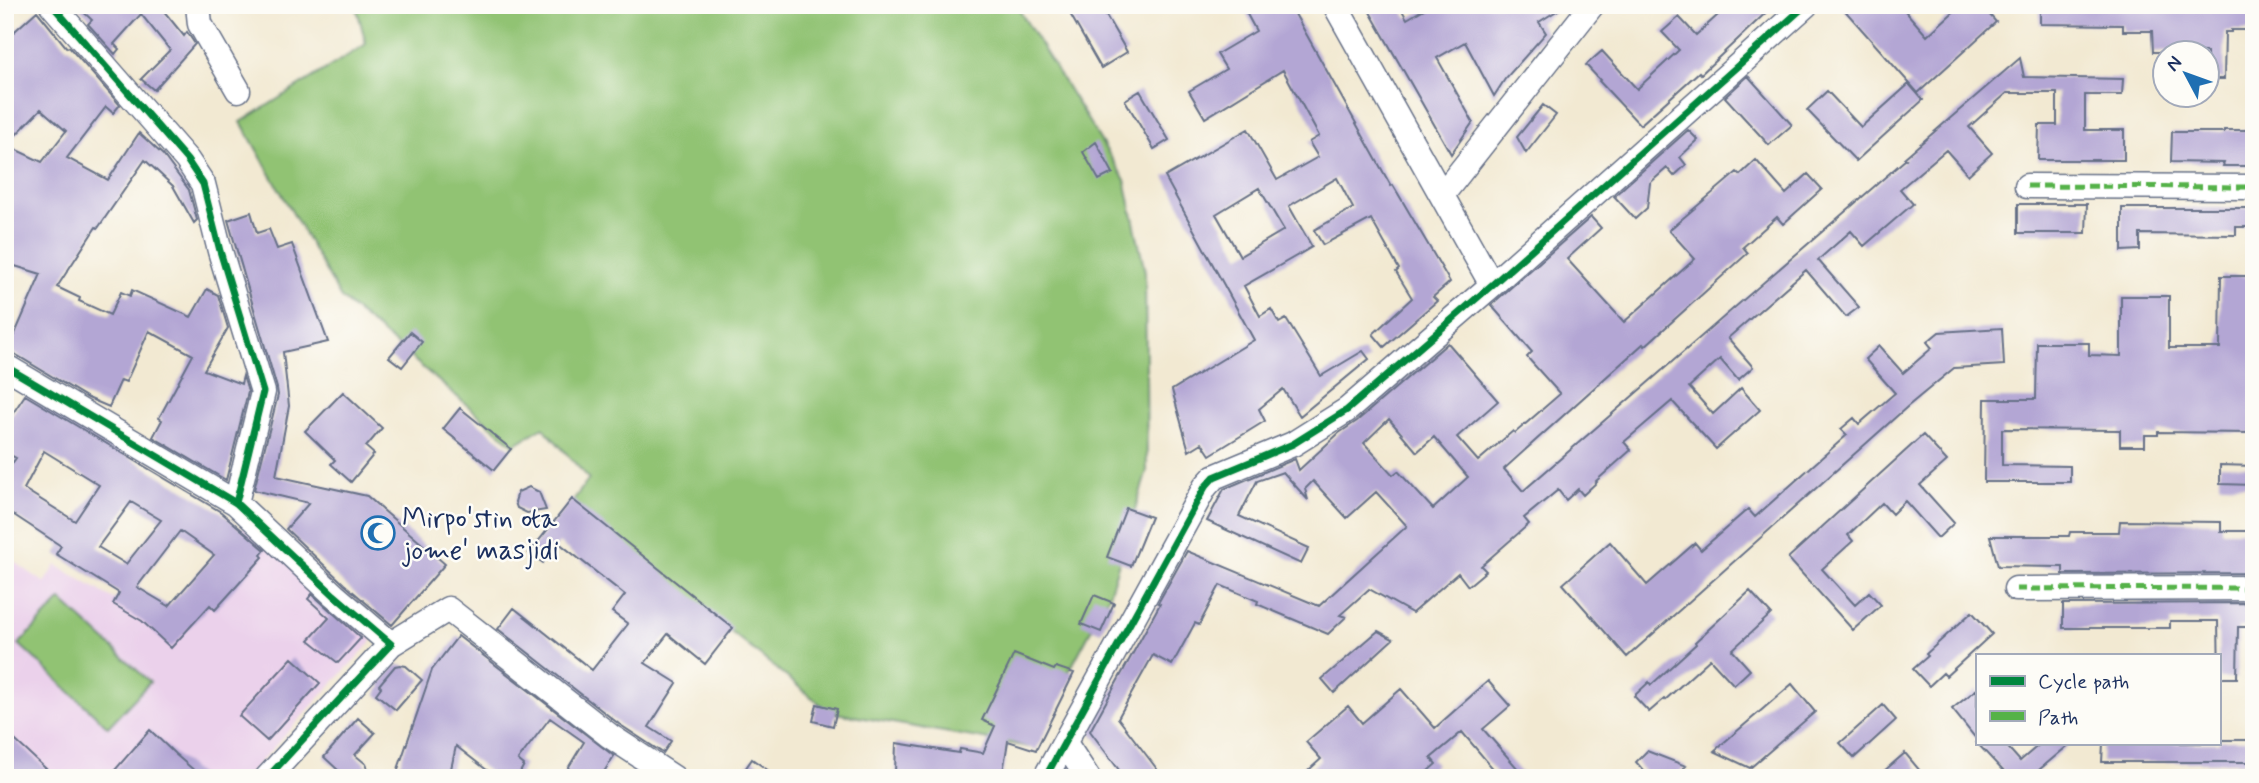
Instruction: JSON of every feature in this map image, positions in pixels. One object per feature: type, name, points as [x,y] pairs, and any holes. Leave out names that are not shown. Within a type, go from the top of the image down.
[{"type":"street","points":[[52,5],[187,160],[203,184],[220,251],[263,392],[236,503]]},
{"type":"street","points":[[198,5],[200,24],[238,90]]},
{"type":"street","points":[[1335,5],[1492,285]]},
{"type":"street","points":[[1045,778],[1205,487],[1213,477],[1293,444],[1346,410],[1492,285],[1806,5]]},
{"type":"street","points":[[1442,195],[1585,8]]},
{"type":"street","points":[[2027,186],[2254,187]]},
{"type":"street","points":[[5,366],[236,503],[334,595],[391,644]]},
{"type":"street","points":[[2017,589],[2254,588]]},
{"type":"street","points":[[267,778],[391,644],[448,609],[610,736],[674,778]]},
{"type":"street","points":[[1065,743],[1088,778]]},
{"type":"shaded area","points":[[245,525],[373,640],[245,778],[5,778],[5,555],[45,583],[56,565],[156,624]]},
{"type":"green space","points":[[356,5],[1016,5],[1125,180],[1145,272],[1147,471],[1108,598],[1029,747],[830,712],[571,503],[589,479],[543,427],[514,445],[341,298],[241,122],[366,44]]},
{"type":"green space","points":[[61,600],[150,682],[108,727],[19,644]]},
{"type":"building","points":[[76,5],[159,5],[184,36],[187,32],[195,44],[154,90],[141,79],[170,50],[141,14],[114,44],[119,49],[115,54],[88,24],[92,20]]},
{"type":"building","points":[[1065,5],[1100,5],[1127,52],[1101,68]]},
{"type":"building","points":[[1242,5],[1290,5],[1391,186],[1393,185],[1450,282],[1433,297],[1437,301],[1384,347],[1373,334],[1412,298],[1396,272],[1399,269],[1371,219],[1323,245],[1314,230],[1353,208],[1337,178],[1289,206],[1312,247],[1244,286],[1260,316],[1271,309],[1279,323],[1286,319],[1321,376],[1363,351],[1369,359],[1300,416],[1283,389],[1259,409],[1265,421],[1210,455],[1202,443],[1189,451],[1172,390],[1254,340],[1165,177],[1248,129],[1277,180],[1318,157],[1309,142],[1319,136],[1283,70],[1205,118],[1189,91],[1226,69],[1217,54],[1256,31]],"holes":[[[1259,188],[1284,230],[1240,256],[1216,214]]]},
{"type":"building","points":[[1366,5],[1399,5],[1407,19],[1431,5],[1566,5],[1539,22],[1546,33],[1505,79],[1494,96],[1465,42],[1437,58],[1473,122],[1451,154]]},
{"type":"building","points":[[1729,5],[1774,5],[1701,74],[1699,72],[1640,125],[1586,65],[1602,51],[1637,89],[1679,50],[1662,32],[1679,17],[1696,35]]},
{"type":"building","points":[[1840,5],[1900,5],[1927,36],[1961,5],[1981,5],[1996,22],[1918,93]]},
{"type":"building","points":[[2040,5],[2254,5],[2254,30],[2225,32],[2224,79],[2220,79],[2220,38],[2152,38],[2152,31],[2123,31],[2123,25],[2040,24]]},
{"type":"building","points":[[37,11],[120,105],[113,113],[106,107],[67,158],[108,180],[139,133],[163,155],[189,190],[197,220],[194,223],[173,186],[145,160],[98,228],[96,227],[57,287],[80,298],[79,301],[110,315],[121,292],[130,296],[132,290],[191,317],[207,289],[218,295],[228,328],[204,370],[241,384],[243,376],[248,392],[226,480],[153,437],[162,420],[159,418],[193,355],[149,331],[126,382],[121,380],[109,407],[5,351],[5,333],[14,336],[41,274],[5,263],[5,40]],"holes":[[[41,109],[66,131],[42,162],[6,145]]]},
{"type":"building","points":[[2020,58],[2024,77],[2123,79],[2122,95],[2085,95],[2085,130],[2124,130],[2124,160],[2038,160],[2039,125],[2057,125],[2057,93],[2007,93],[1969,127],[1992,153],[1968,175],[1946,150],[1900,189],[1913,204],[1864,246],[1851,231],[1818,260],[1859,307],[1846,317],[1806,270],[1728,338],[1753,367],[1738,380],[1720,359],[1689,387],[1713,414],[1741,388],[1760,410],[1716,449],[1672,401],[1624,442],[1631,450],[1583,495],[1578,489],[1566,500],[1558,490],[1524,518],[1529,524],[1481,566],[1486,571],[1468,586],[1458,573],[1412,613],[1369,589],[1340,615],[1346,617],[1328,634],[1220,585],[1199,625],[1195,623],[1172,665],[1153,655],[1118,718],[1157,769],[1147,778],[1125,778],[1090,731],[1187,551],[1319,606],[1407,526],[1376,492],[1347,518],[1313,481],[1305,489],[1308,500],[1283,472],[1257,481],[1239,516],[1309,548],[1301,564],[1207,521],[1224,489],[1295,459],[1299,470],[1339,433],[1357,421],[1448,343],[1498,401],[1457,437],[1478,461],[1560,394],[1527,357],[1532,352],[1491,305],[1591,217],[1601,228],[1567,259],[1624,322],[1695,259],[1669,230],[1737,172],[1740,175],[1756,160],[1786,194],[1808,174],[1822,189],[1783,224],[1777,217],[1743,247],[1748,253],[1504,469],[1523,491],[1906,159],[1904,158]],"holes":[[[1389,419],[1417,452],[1434,437],[1468,477],[1433,509],[1398,471],[1393,475],[1364,443]]]},
{"type":"building","points":[[1748,76],[1792,125],[1769,145],[1725,97]]},
{"type":"building","points":[[1909,84],[1923,100],[1856,161],[1807,110],[1827,91],[1861,127]]},
{"type":"building","points":[[1140,91],[1169,140],[1154,149],[1125,100]]},
{"type":"building","points":[[1543,105],[1556,115],[1526,153],[1517,137]]},
{"type":"building","points":[[1688,130],[1698,140],[1680,157],[1686,165],[1674,176],[1667,168],[1650,183],[1647,208],[1635,219],[1614,196]]},
{"type":"building","points":[[2254,130],[2254,166],[2171,162],[2172,132]]},
{"type":"building","points":[[1096,142],[1113,173],[1099,180],[1083,152]]},
{"type":"building","points":[[2018,204],[2087,204],[2086,233],[2018,233]]},
{"type":"building","points":[[2122,208],[2250,208],[2250,227],[2236,227],[2236,235],[2140,234],[2140,250],[2122,251]]},
{"type":"building","points":[[251,212],[257,233],[269,229],[277,249],[292,244],[328,342],[283,352],[289,406],[276,476],[367,496],[445,564],[392,625],[286,529],[309,503],[254,490],[278,395],[228,220]]},
{"type":"building","points":[[2221,276],[2251,276],[2251,294],[2254,294],[2254,433],[2158,432],[2158,435],[2145,435],[2145,446],[2120,446],[2120,430],[2002,429],[2002,465],[2070,466],[2070,482],[1984,482],[1985,399],[2036,399],[2037,343],[2089,343],[2089,355],[2121,356],[2121,296],[2169,296],[2169,348],[2220,348]]},
{"type":"building","points":[[2002,328],[2004,365],[1954,368],[1627,657],[1563,584],[1610,542],[1647,585],[1695,543],[1701,550],[1748,509],[1755,517],[1847,435],[1841,429],[1854,418],[1859,424],[1895,393],[1865,359],[1879,346],[1903,373],[1932,348],[1927,342],[1939,332]]},
{"type":"building","points":[[410,332],[422,342],[402,367],[389,357]]},
{"type":"building","points":[[343,392],[382,428],[366,447],[374,454],[351,482],[331,464],[335,460],[305,431]]},
{"type":"building","points":[[25,395],[221,512],[265,550],[261,555],[263,557],[215,610],[210,605],[171,648],[142,621],[113,604],[119,593],[56,554],[61,546],[8,511],[5,515],[5,473],[16,458],[5,452],[5,425]],"holes":[[[44,451],[99,485],[75,521],[24,489]],[[131,502],[161,520],[126,564],[98,547]],[[180,531],[214,555],[169,606],[137,587]]]},
{"type":"building","points":[[460,408],[511,449],[494,470],[443,429]]},
{"type":"building","points":[[1923,435],[1947,461],[1920,485],[1954,523],[1938,538],[1905,501],[1892,514],[1882,503],[1848,535],[1853,541],[1822,569],[1855,605],[1869,592],[1881,605],[1853,630],[1788,558]]},
{"type":"building","points":[[2220,465],[2254,466],[2254,485],[2220,484]]},
{"type":"building","points":[[529,487],[539,492],[546,510],[527,513],[517,508],[515,502],[518,492]]},
{"type":"building","points":[[572,499],[733,628],[705,664],[668,634],[645,663],[677,683],[649,727],[671,741],[663,753],[619,724],[498,629],[514,608],[592,670],[628,624],[612,612],[625,595],[559,543],[543,563],[529,553]]},
{"type":"building","points":[[1126,508],[1151,517],[1131,566],[1107,557]]},
{"type":"building","points":[[2120,521],[2221,522],[2221,531],[2254,531],[2254,573],[2063,574],[2063,567],[1998,566],[1990,536],[2069,536],[2070,532],[2119,532]]},
{"type":"building","points":[[1750,591],[1771,614],[1732,650],[1750,670],[1734,685],[1710,659],[1649,712],[1634,696],[1649,682],[1651,685]]},
{"type":"building","points":[[312,594],[361,638],[338,663],[309,640],[329,618],[308,599]]},
{"type":"building","points":[[1094,595],[1114,603],[1101,632],[1081,624]]},
{"type":"building","points":[[2254,603],[2254,627],[2238,627],[2237,678],[2220,678],[2218,621],[2170,621],[2170,628],[2063,628],[2063,604]]},
{"type":"building","points":[[1972,612],[1992,634],[1946,676],[1943,673],[1929,686],[1913,669]]},
{"type":"building","points":[[1378,631],[1393,639],[1334,693],[1322,679]]},
{"type":"building","points":[[458,636],[614,756],[600,778],[562,778],[584,742],[550,718],[518,760],[524,765],[517,778],[497,778],[456,746],[449,778],[395,778],[432,670]]},
{"type":"building","points":[[1014,654],[1054,670],[1056,667],[1074,673],[1036,750],[1008,741],[1002,778],[926,778],[895,773],[896,743],[959,753],[960,749],[983,753],[995,726],[982,720]]},
{"type":"building","points":[[292,658],[320,683],[267,741],[239,716]]},
{"type":"building","points":[[395,666],[406,666],[422,680],[396,710],[376,694],[381,687],[379,685]]},
{"type":"building","points":[[1488,681],[1510,706],[1483,729],[1526,778],[1501,778],[1462,732],[1431,758],[1436,764],[1420,778],[1300,778],[1321,759],[1306,742],[1348,706],[1362,723],[1401,689],[1435,728]]},
{"type":"building","points":[[1792,684],[1815,712],[1750,768],[1714,751]]},
{"type":"building","points":[[1976,690],[1976,739],[1952,709]]},
{"type":"building","points":[[817,704],[837,709],[833,726],[813,721]]},
{"type":"building","points":[[1883,705],[1896,720],[1854,758],[1840,743]]},
{"type":"building","points":[[358,718],[375,733],[355,755],[366,764],[372,778],[331,778],[338,770],[324,757]]},
{"type":"building","points":[[150,730],[175,754],[203,778],[108,778]]},
{"type":"building","points":[[5,731],[56,778],[5,778]]},
{"type":"building","points":[[2220,740],[2254,740],[2254,762],[2102,762],[2103,744],[2220,744]]},
{"type":"building","points":[[1978,744],[2005,744],[2020,761],[2040,744],[2070,744],[2033,775],[2035,778],[1999,778],[2005,773]]},
{"type":"building","points":[[1647,751],[1686,766],[1673,778],[1650,778],[1636,762]]},
{"type":"building","points":[[1905,753],[1926,778],[1876,778]]},
{"type":"building","points":[[752,759],[779,778],[739,778]]},
{"type":"marked path","points":[[2027,186],[2254,187]]},
{"type":"marked path","points":[[2016,589],[2254,588]]},
{"type":"cycle path","points":[[52,5],[187,160],[203,184],[220,251],[263,392],[236,503]]},
{"type":"cycle path","points":[[1045,778],[1205,487],[1214,477],[1293,444],[1347,410],[1492,285],[1806,5]]},
{"type":"cycle path","points":[[5,366],[236,503],[334,595],[391,644],[267,778]]},
{"type":"place","name":"Mirpo'stin ota jome' masjidi","points":[[378,533]]}]
